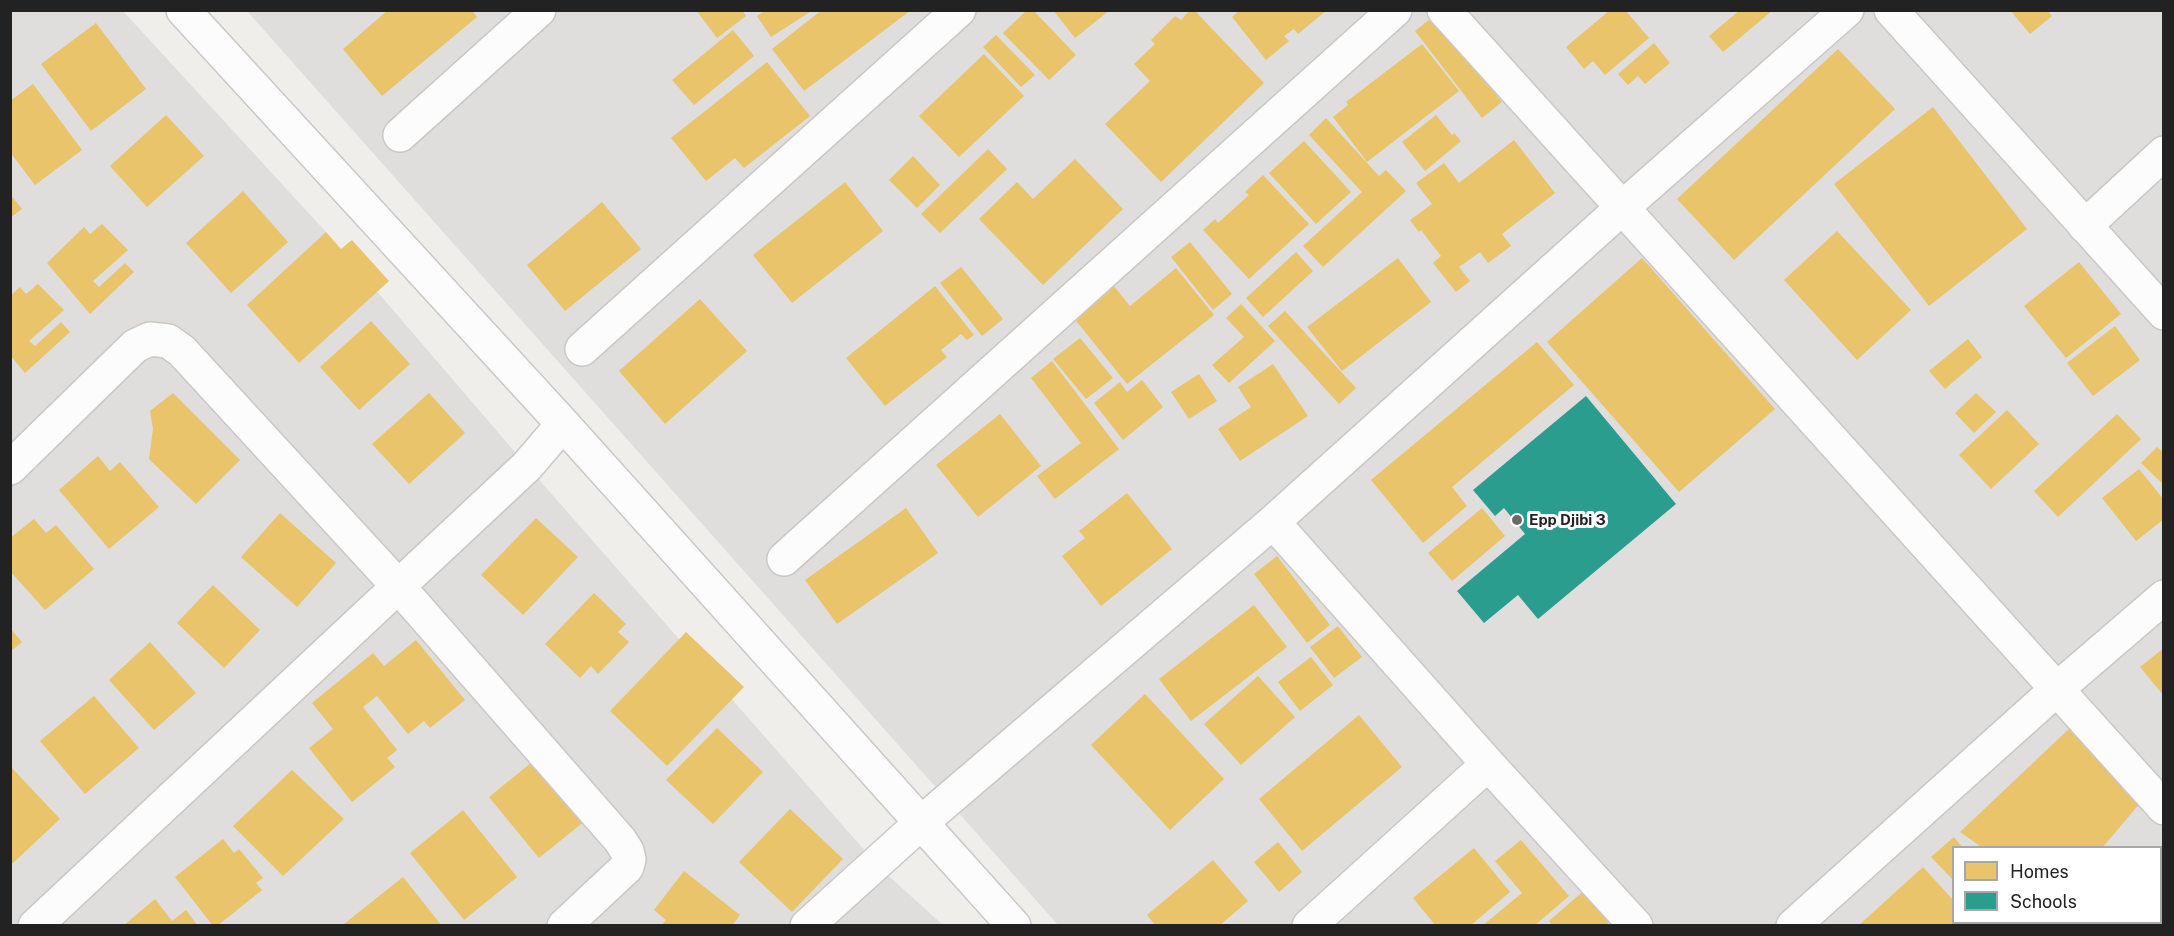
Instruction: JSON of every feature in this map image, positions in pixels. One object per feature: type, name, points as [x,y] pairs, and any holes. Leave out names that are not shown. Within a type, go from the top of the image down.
[{"type":"street","points":[[183,10],[563,424],[1014,926]]},
{"type":"street","points":[[400,135],[539,10]]},
{"type":"street","points":[[582,349],[959,10]]},
{"type":"street","points":[[784,559],[1395,10]]},
{"type":"street","points":[[1444,10],[2163,808]]},
{"type":"street","points":[[807,926],[922,822],[1273,522],[1622,208],[1847,10]]},
{"type":"street","points":[[1891,10],[2163,313]]},
{"type":"street","points":[[2085,226],[2163,153]]},
{"type":"street","points":[[10,468],[135,346],[150,339],[168,341],[182,351],[398,586],[627,851],[629,859],[627,867],[564,926]]},
{"type":"street","points":[[35,926],[527,466],[563,424]]},
{"type":"street","points":[[1273,522],[1488,764],[1636,926]]},
{"type":"street","points":[[1793,926],[2163,597]]},
{"type":"street","points":[[1309,926],[1488,764]]},
{"type":"shaded area","points":[[10,11],[123,11],[326,232],[527,466],[881,869],[943,925],[11,925]]},
{"type":"shaded area","points":[[247,11],[2163,11],[2163,925],[1058,925]]},
{"type":"building: Homes","points":[[388,10],[472,10],[477,17],[382,96],[343,49]]},
{"type":"building: Homes","points":[[696,10],[742,10],[746,16],[717,38]]},
{"type":"building: Homes","points":[[766,10],[813,10],[771,37],[757,16]]},
{"type":"building: Homes","points":[[822,10],[911,10],[804,91],[772,49]]},
{"type":"building: Homes","points":[[1027,10],[1033,10],[1076,55],[1049,80],[1003,33]]},
{"type":"building: Homes","points":[[1053,10],[1110,10],[1075,38]]},
{"type":"building: Homes","points":[[1190,10],[1194,10],[1264,83],[1161,182],[1105,124],[1150,81],[1134,64],[1155,44],[1151,40],[1175,16],[1181,20]]},
{"type":"building: Homes","points":[[1240,10],[1327,10],[1298,34],[1294,29],[1284,36],[1289,41],[1266,60],[1232,17]]},
{"type":"building: Homes","points":[[1610,10],[1625,10],[1649,38],[1605,75],[1593,61],[1584,69],[1566,47]]},
{"type":"building: Homes","points":[[1740,10],[1773,10],[1723,52],[1709,36]]},
{"type":"building: Homes","points":[[2010,10],[2047,10],[2052,16],[2030,34]]},
{"type":"building: Homes","points":[[1435,15],[1502,102],[1482,118],[1415,31]]},
{"type":"building: Homes","points":[[96,23],[146,89],[91,131],[41,64]]},
{"type":"building: Homes","points":[[733,30],[754,56],[694,105],[672,80]]},
{"type":"building: Homes","points":[[996,35],[1035,75],[1021,87],[983,47]]},
{"type":"building: Homes","points":[[1654,43],[1670,63],[1645,84],[1638,76],[1628,85],[1618,74]]},
{"type":"building: Homes","points":[[1422,44],[1459,91],[1367,162],[1333,117],[1348,105],[1346,102]]},
{"type":"building: Homes","points":[[1838,49],[1895,109],[1734,260],[1677,199]]},
{"type":"building: Homes","points":[[984,54],[1024,96],[959,157],[919,116]]},
{"type":"building: Homes","points":[[767,62],[810,116],[744,168],[735,158],[706,181],[671,138]]},
{"type":"building: Homes","points":[[33,84],[82,150],[35,185],[10,152],[10,101]]},
{"type":"building: Homes","points":[[1933,107],[2027,229],[1929,306],[1834,184]]},
{"type":"building: Homes","points":[[166,115],[204,156],[147,207],[110,166]]},
{"type":"building: Homes","points":[[1436,115],[1452,135],[1454,133],[1461,141],[1425,171],[1402,142]]},
{"type":"building: Homes","points":[[1326,118],[1379,176],[1386,170],[1406,191],[1323,267],[1303,246],[1362,192],[1309,135]]},
{"type":"building: Homes","points":[[1514,140],[1555,193],[1502,234],[1511,246],[1488,263],[1480,252],[1459,267],[1470,281],[1456,292],[1433,263],[1441,256],[1421,230],[1419,232],[1410,220],[1432,204],[1416,183],[1444,163],[1459,183]]},
{"type":"building: Homes","points":[[1304,141],[1351,192],[1316,224],[1269,173]]},
{"type":"building: Homes","points":[[988,149],[1007,169],[940,233],[921,214]]},
{"type":"building: Homes","points":[[913,156],[940,185],[917,208],[889,180]]},
{"type":"building: Homes","points":[[1075,159],[1123,209],[1043,285],[979,219],[1017,182],[1033,199]]},
{"type":"building: Homes","points":[[1263,175],[1309,224],[1249,279],[1203,230],[1215,219],[1218,223],[1249,195],[1245,192]]},
{"type":"building: Homes","points":[[845,182],[883,231],[792,303],[753,255]]},
{"type":"building: Homes","points":[[243,191],[288,242],[231,293],[186,243]]},
{"type":"building: Homes","points":[[10,194],[22,209],[10,218]]},
{"type":"building: Homes","points":[[602,202],[641,249],[565,311],[527,265]]},
{"type":"building: Homes","points":[[102,224],[128,250],[93,281],[99,287],[125,263],[134,272],[90,314],[47,263],[84,227],[90,234]]},
{"type":"building: Homes","points":[[1837,231],[1911,310],[1857,360],[1784,280]]},
{"type":"building: Homes","points":[[326,232],[341,249],[352,240],[389,281],[299,363],[247,305]]},
{"type":"building: Homes","points":[[1190,242],[1232,294],[1213,310],[1171,257]]},
{"type":"building: Homes","points":[[1296,252],[1313,271],[1263,317],[1246,298]]},
{"type":"building: Homes","points":[[1398,258],[1431,302],[1342,371],[1307,327]]},
{"type":"building: Homes","points":[[1642,258],[1775,409],[1679,492],[1547,342]]},
{"type":"building: Homes","points":[[2079,262],[2121,314],[2066,358],[2024,306]]},
{"type":"building: Homes","points":[[961,267],[1003,319],[982,336],[940,283]]},
{"type":"building: Homes","points":[[1176,268],[1214,315],[1127,384],[1069,312],[1109,280],[1130,306]]},
{"type":"building: Homes","points":[[38,284],[64,310],[29,341],[35,346],[61,322],[70,332],[25,373],[10,355],[10,296],[20,287],[26,294]]},
{"type":"building: Homes","points":[[935,286],[974,335],[967,340],[961,334],[941,350],[947,357],[885,406],[846,358]]},
{"type":"building: Homes","points":[[700,299],[747,351],[665,424],[619,371]]},
{"type":"building: Homes","points":[[1241,304],[1275,341],[1229,383],[1212,365],[1244,337],[1226,318]]},
{"type":"building: Homes","points":[[1285,311],[1356,388],[1339,404],[1268,326]]},
{"type":"building: Homes","points":[[371,321],[410,364],[359,410],[320,367]]},
{"type":"building: Homes","points":[[2115,326],[2140,360],[2093,396],[2067,363]]},
{"type":"building: Homes","points":[[1080,338],[1113,378],[1086,399],[1053,359]]},
{"type":"building: Homes","points":[[1968,339],[1982,357],[1945,389],[1929,371]]},
{"type":"building: Homes","points":[[1537,342],[1574,385],[1452,487],[1467,506],[1423,543],[1371,480]]},
{"type":"building: Homes","points":[[1052,361],[1119,449],[1055,499],[1037,476],[1081,443],[1031,378]]},
{"type":"building: Homes","points":[[1273,364],[1308,416],[1240,461],[1218,429],[1251,407],[1238,387]]},
{"type":"building: Homes","points":[[1199,374],[1217,401],[1189,419],[1171,392]]},
{"type":"building: Homes","points":[[1142,380],[1163,407],[1123,440],[1094,403],[1120,382],[1127,392]]},
{"type":"building: Homes","points":[[173,393],[240,460],[196,504],[149,459],[153,429],[150,411]]},
{"type":"building: Homes","points":[[429,393],[465,433],[409,484],[372,444]]},
{"type":"building: Homes","points":[[1976,393],[1996,412],[1974,433],[1955,413]]},
{"type":"building: Homes","points":[[2007,410],[2039,444],[1991,489],[1959,455]]},
{"type":"building: Homes","points":[[1000,414],[1041,466],[978,517],[936,465]]},
{"type":"building: Homes","points":[[2117,414],[2141,439],[2058,517],[2034,491]]},
{"type":"building: Homes","points":[[2157,447],[2164,453],[2164,485],[2141,463]]},
{"type":"building: Homes","points":[[98,456],[110,471],[120,462],[159,507],[109,549],[59,490]]},
{"type":"building: Homes","points":[[2139,469],[2164,500],[2164,519],[2136,541],[2102,498]]},
{"type":"building: Homes","points":[[1127,493],[1172,549],[1101,606],[1062,556],[1085,538],[1079,531]]},
{"type":"building: Homes","points":[[906,508],[938,553],[837,624],[805,580]]},
{"type":"building: Homes","points":[[1482,508],[1505,536],[1452,581],[1428,553]]},
{"type":"building: Homes","points":[[280,513],[336,563],[297,607],[241,557]]},
{"type":"building: Homes","points":[[536,518],[578,557],[523,615],[481,575]]},
{"type":"building: Homes","points":[[34,519],[46,533],[56,525],[94,569],[45,610],[10,571],[10,538]]},
{"type":"building: Homes","points":[[1277,556],[1330,625],[1307,643],[1254,574]]},
{"type":"building: Homes","points":[[213,585],[260,630],[224,668],[177,623]]},
{"type":"building: Homes","points":[[594,593],[626,624],[618,632],[629,642],[598,674],[591,666],[580,678],[545,644]]},
{"type":"building: Homes","points":[[1254,605],[1287,647],[1191,721],[1159,679]]},
{"type":"building: Homes","points":[[1338,626],[1362,657],[1334,678],[1310,647]]},
{"type":"building: Homes","points":[[10,628],[22,642],[10,652]]},
{"type":"building: Homes","points":[[686,632],[744,687],[667,766],[610,711]]},
{"type":"building: Homes","points":[[416,640],[465,700],[430,728],[424,721],[408,734],[377,696],[363,707],[397,750],[387,758],[395,767],[352,802],[309,748],[333,729],[312,703],[373,653],[384,666]]},
{"type":"building: Homes","points":[[150,642],[196,693],[154,730],[109,680]]},
{"type":"building: Homes","points":[[2164,648],[2164,696],[2140,667]]},
{"type":"building: Homes","points":[[1311,657],[1333,685],[1300,711],[1278,682]]},
{"type":"building: Homes","points":[[1258,676],[1295,717],[1241,765],[1204,724]]},
{"type":"building: Homes","points":[[1145,694],[1224,779],[1170,830],[1091,745]]},
{"type":"building: Homes","points":[[94,696],[139,748],[85,794],[40,741]]},
{"type":"building: Homes","points":[[1359,715],[1402,767],[1302,851],[1259,799]]},
{"type":"building: Homes","points":[[2072,726],[2141,802],[2104,846],[1980,846],[1960,832]]},
{"type":"building: Homes","points":[[717,728],[763,772],[713,824],[666,780]]},
{"type":"building: Homes","points":[[537,758],[586,820],[539,858],[489,797]]},
{"type":"building: Homes","points":[[10,766],[60,819],[13,863],[10,860]]},
{"type":"building: Homes","points":[[292,770],[344,819],[283,876],[233,826]]},
{"type":"building: Homes","points":[[790,809],[843,859],[792,912],[739,862]]},
{"type":"building: Homes","points":[[463,810],[517,877],[464,920],[410,853]]},
{"type":"building: Homes","points":[[1954,837],[1961,846],[1952,846],[1952,879],[1931,857]]},
{"type":"building: Homes","points":[[223,839],[234,853],[239,849],[263,878],[256,883],[262,890],[217,926],[213,926],[175,877]]},
{"type":"building: Homes","points":[[1521,840],[1569,896],[1534,926],[1482,926],[1522,893],[1495,861]]},
{"type":"building: Homes","points":[[1278,842],[1302,872],[1279,892],[1254,862]]},
{"type":"building: Homes","points":[[1474,848],[1510,892],[1470,926],[1436,926],[1413,898]]},
{"type":"building: Homes","points":[[2164,849],[2164,926],[2079,926],[2080,924],[2162,924],[2162,850]]},
{"type":"building: Homes","points":[[1213,860],[1248,901],[1219,926],[1156,926],[1147,915]]},
{"type":"building: Homes","points":[[1923,867],[1952,899],[1952,924],[1956,924],[1955,926],[1858,926]]},
{"type":"building: Homes","points":[[684,871],[740,915],[732,926],[661,926],[666,920],[654,910]]},
{"type":"building: Homes","points":[[403,877],[442,926],[346,926],[344,924]]},
{"type":"building: Homes","points":[[1587,888],[1614,918],[1605,926],[1553,926],[1549,921]]},
{"type":"building: Homes","points":[[155,899],[172,921],[186,910],[198,926],[123,926]]},
{"type":"building: Schools","points":[[1586,396],[1676,504],[1538,619],[1518,595],[1484,623],[1457,591],[1525,534],[1504,508],[1495,516],[1473,490]]},
{"type":"place","name":"Epp Djibi 3","points":[[1517,520]]}]
